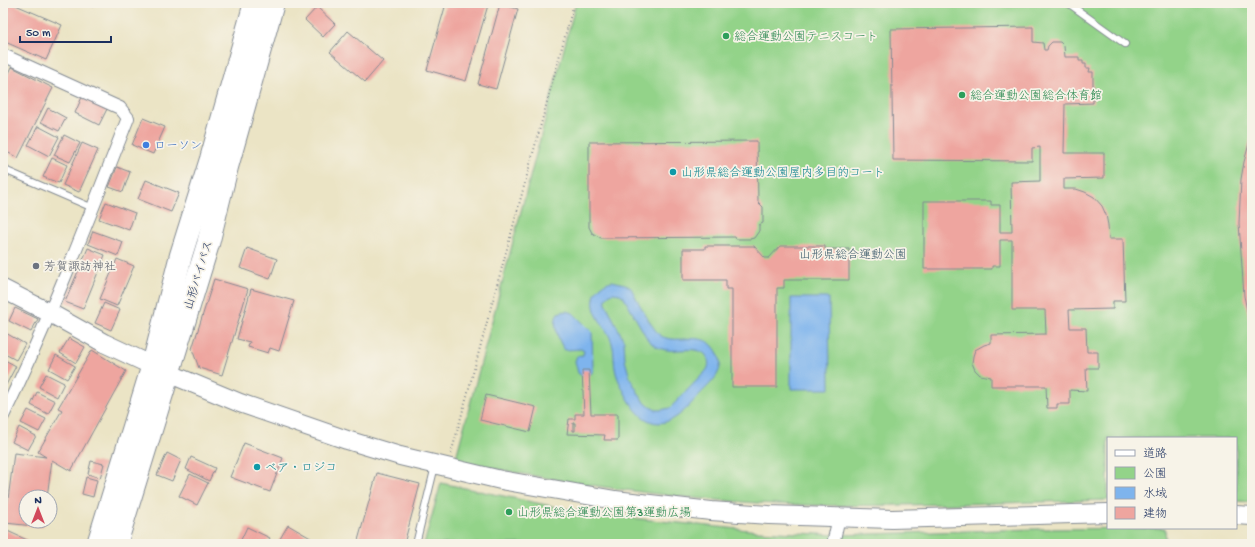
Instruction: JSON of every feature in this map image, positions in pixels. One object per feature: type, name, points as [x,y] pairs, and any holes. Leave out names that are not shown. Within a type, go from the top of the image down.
[{"type":"highway","name":"山形バイパス","points":[[116,544],[161,369],[181,255],[211,159],[255,3]]},
{"type":"highway","name":"山形バイパス","points":[[98,544],[208,244],[227,167],[273,3]]},
{"type":"street","points":[[3,55],[120,108],[128,118],[50,313],[4,414]]},
{"type":"street","points":[[3,289],[104,343],[240,403],[347,440],[400,456],[501,480],[615,500],[711,511],[769,515],[892,519],[1107,513]]},
{"type":"street","points":[[1237,515],[1252,516]]},
{"type":"street","points":[[833,544],[839,517]]},
{"type":"lane","points":[[1068,3],[1125,44]]},
{"type":"lane","points":[[3,164],[7,171],[93,208]]},
{"type":"lane","points":[[416,544],[442,466]]},
{"type":"path","points":[[442,466],[574,3]]},
{"type":"green space","name":"山形県総合運動公園","points":[[576,3],[1252,3],[1252,502],[1237,501],[1237,437],[1107,437],[1107,500],[978,504],[865,506],[811,505],[758,503],[682,497],[530,475],[455,461]]},
{"type":"green space","name":"山形県総合運動公園第3運動広場","points":[[441,483],[561,508],[611,516],[758,531],[837,535],[1033,529],[1165,529],[1166,544],[424,544]]},
{"type":"water","points":[[612,281],[625,284],[631,288],[649,321],[661,336],[668,339],[699,339],[707,341],[713,346],[718,354],[720,365],[717,375],[681,414],[673,419],[657,423],[645,418],[634,408],[620,384],[615,369],[612,343],[597,316],[594,305],[596,292],[603,285]],"holes":[[[613,293],[623,296],[648,340],[652,344],[667,350],[696,350],[705,354],[708,359],[708,368],[706,371],[670,408],[656,410],[650,407],[643,401],[630,378],[625,360],[624,341],[606,304],[606,298],[609,295]]]},
{"type":"water","points":[[791,298],[829,298],[830,389],[791,389]]},
{"type":"water","points":[[566,311],[573,313],[592,332],[593,371],[589,376],[582,376],[578,373],[575,361],[577,356],[583,355],[584,351],[581,349],[565,350],[558,336],[556,317],[558,313]]},
{"type":"building","points":[[3,3],[11,3],[62,25],[46,60],[3,41]]},
{"type":"building","points":[[85,3],[95,3],[93,7]]},
{"type":"building","points":[[431,3],[481,3],[488,5],[466,81],[427,70],[445,7]]},
{"type":"building","points":[[500,4],[518,9],[496,89],[478,84]]},
{"type":"building","points":[[317,7],[335,24],[323,37],[305,20]]},
{"type":"building","points":[[1033,27],[1033,42],[1043,43],[1044,50],[1047,50],[1048,46],[1052,42],[1060,42],[1064,46],[1065,57],[1079,57],[1079,61],[1083,61],[1083,64],[1086,64],[1086,68],[1090,68],[1089,72],[1093,72],[1093,103],[1065,104],[1064,153],[1104,153],[1104,178],[1064,179],[1064,189],[1076,189],[1094,197],[1102,206],[1106,215],[1109,239],[1123,239],[1125,301],[1113,301],[1113,309],[1069,310],[1070,328],[1086,328],[1087,352],[1098,352],[1098,368],[1086,368],[1087,391],[1070,390],[1070,404],[1057,404],[1057,408],[1047,408],[1046,386],[991,386],[991,377],[980,375],[975,370],[972,363],[975,350],[991,343],[991,335],[1046,334],[1045,310],[1012,310],[1012,240],[1000,240],[1000,266],[992,266],[992,269],[924,269],[924,201],[991,201],[991,205],[1000,205],[1000,232],[1012,232],[1011,182],[1040,181],[1040,147],[1032,148],[1032,161],[893,160],[891,29]]},
{"type":"building","points":[[348,31],[383,61],[365,82],[330,52]]},
{"type":"building","points":[[12,67],[53,88],[18,158],[3,150],[3,85]]},
{"type":"building","points":[[82,97],[107,109],[99,125],[75,113]]},
{"type":"building","points":[[48,108],[66,118],[59,131],[41,122]]},
{"type":"building","points":[[143,118],[165,127],[153,154],[132,145]]},
{"type":"building","points":[[38,126],[59,137],[49,156],[28,145]]},
{"type":"building","points":[[1252,133],[1252,334],[1244,296],[1239,223],[1241,179]]},
{"type":"building","points":[[64,135],[80,143],[70,162],[54,155]]},
{"type":"building","name":"山形県総合運動公園屋内多目的コート","points":[[757,141],[758,202],[763,207],[763,223],[759,225],[759,231],[754,238],[601,238],[592,233],[589,227],[589,142]]},
{"type":"building","points":[[82,143],[98,150],[79,192],[63,185]]},
{"type":"building","points":[[52,158],[67,165],[59,183],[43,177]]},
{"type":"building","points":[[117,167],[130,172],[123,192],[109,187]]},
{"type":"building","points":[[146,180],[179,193],[171,212],[138,199]]},
{"type":"building","points":[[106,202],[135,213],[129,230],[99,219]]},
{"type":"building","points":[[93,231],[123,242],[118,256],[88,244]]},
{"type":"building","points":[[705,246],[754,246],[765,258],[769,258],[780,246],[825,246],[825,249],[849,249],[849,280],[784,280],[784,288],[777,288],[777,387],[732,387],[732,289],[726,289],[726,280],[683,280],[683,249],[705,249]]},
{"type":"building","points":[[88,248],[105,255],[83,309],[65,302]]},
{"type":"building","points":[[247,248],[277,259],[270,279],[240,268]]},
{"type":"building","points":[[117,259],[134,266],[117,306],[100,299]]},
{"type":"building","points":[[214,279],[248,289],[222,375],[199,368],[192,349]]},
{"type":"building","points":[[251,289],[294,301],[279,351],[270,348],[268,353],[248,347],[250,342],[237,339]]},
{"type":"building","points":[[104,303],[120,310],[111,330],[95,323]]},
{"type":"building","points":[[15,308],[38,319],[31,332],[9,321]]},
{"type":"building","points":[[4,332],[25,344],[16,360],[3,353]]},
{"type":"building","points":[[69,338],[85,347],[76,363],[60,353]]},
{"type":"building","points":[[92,350],[126,371],[71,471],[52,460],[48,489],[18,489],[18,524],[5,523],[14,453],[46,457],[38,452],[62,410],[58,408]]},
{"type":"building","points":[[56,355],[75,366],[67,379],[49,369]]},
{"type":"building","points":[[3,359],[16,366],[6,385],[3,384]]},
{"type":"building","points":[[582,370],[589,370],[591,414],[618,414],[618,440],[604,440],[605,435],[567,434],[569,419],[575,419],[575,414],[584,414]],"holes":[[[573,423],[575,423],[575,431],[573,431]]]},
{"type":"building","points":[[46,374],[64,383],[57,397],[39,387]]},
{"type":"building","points":[[37,392],[55,401],[48,414],[31,405]]},
{"type":"building","points":[[486,395],[536,407],[530,432],[480,420]]},
{"type":"building","points":[[28,410],[46,419],[39,432],[21,423]]},
{"type":"building","points":[[19,427],[36,436],[28,450],[12,442]]},
{"type":"building","name":"ベア・ロジコ","points":[[244,443],[283,458],[270,492],[230,477]]},
{"type":"building","points":[[167,453],[181,460],[172,481],[157,475]]},
{"type":"building","points":[[191,457],[215,468],[209,481],[186,469]]},
{"type":"building","points":[[91,461],[104,464],[100,478],[88,474]]},
{"type":"building","points":[[377,473],[420,484],[404,544],[357,544]]},
{"type":"building","points":[[190,474],[208,483],[197,505],[179,496]]},
{"type":"building","points":[[86,477],[97,480],[93,497],[82,494]]},
{"type":"building","points":[[288,525],[321,544],[277,544]]},
{"type":"building","points":[[247,527],[270,538],[267,544],[239,544]]},
{"type":"building","points":[[3,529],[36,544],[3,544]]},
{"type":"place","name":"総合運動公園テニスコート","points":[[726,36]]},
{"type":"place","name":"総合運動公園総合体育館","points":[[962,95]]},
{"type":"place","name":"ローソン","points":[[146,145]]},
{"type":"place","name":"山形県総合運動公園屋内多目的コート","points":[[673,172]]},
{"type":"place","name":"芳賀諏訪神社","points":[[36,266]]},
{"type":"place","name":"ベア・ロジコ","points":[[257,467]]},
{"type":"place","name":"山形県総合運動公園第3運動広場","points":[[509,512]]}]
